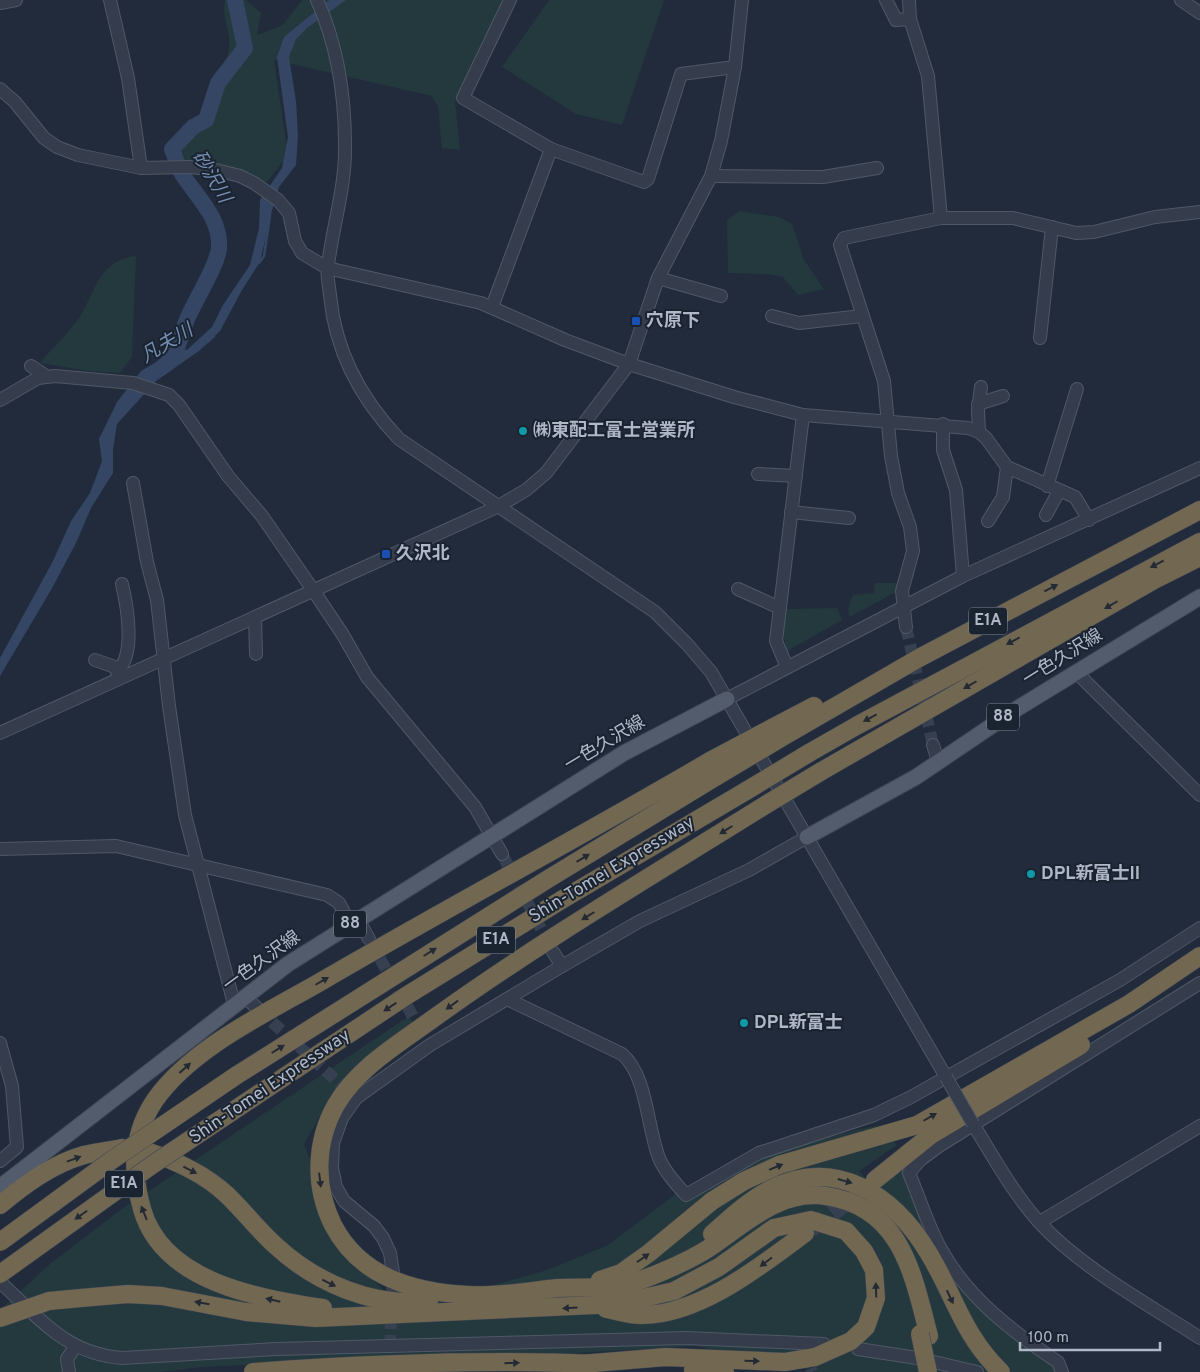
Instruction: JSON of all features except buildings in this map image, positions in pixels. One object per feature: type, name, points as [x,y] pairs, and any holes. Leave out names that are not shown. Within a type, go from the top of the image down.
[{"type":"highway","name":"Shin-Tomei Expressway","points":[[0,1242],[112,1160],[237,1075],[548,879],[714,768],[776,733],[1200,510]]},
{"type":"highway","name":"Shin-Tomei Expressway","points":[[0,1274],[152,1165],[251,1099],[406,996],[563,899],[858,724],[1200,542]]},
{"type":"highway","points":[[469,1296],[418,1287],[387,1278],[369,1267],[346,1245],[326,1210],[319,1173],[325,1131],[336,1104],[357,1078],[382,1056],[460,999],[575,924],[767,804],[1145,585],[1200,557]]},
{"type":"highway","points":[[372,1316],[282,1302],[238,1291],[194,1272],[170,1252],[156,1236],[143,1213],[133,1167],[137,1140],[155,1100],[202,1053],[240,1029],[434,916],[612,818],[714,768]]},
{"type":"highway","points":[[583,1286],[621,1273],[649,1254],[712,1201],[744,1181],[779,1165],[918,1125],[1128,1004],[1200,956]]},
{"type":"highway","points":[[875,1180],[931,1134],[1200,971]]},
{"type":"highway","points":[[0,1205],[8,1189],[58,1164],[84,1155],[122,1148]]},
{"type":"highway","points":[[146,1151],[196,1172],[225,1193],[301,1267],[330,1284],[357,1294],[419,1302],[583,1286],[674,1291],[718,1267],[774,1228],[811,1220],[846,1231],[864,1251],[874,1270],[876,1298],[873,1312],[866,1327],[851,1341],[815,1357],[785,1362],[666,1357],[581,1364]]},
{"type":"highway","points":[[0,1318],[50,1301],[128,1294],[162,1296],[246,1312],[316,1318],[617,1304],[705,1241],[737,1212],[771,1189],[809,1178],[839,1179],[868,1189],[886,1201],[910,1224],[929,1254],[967,1331],[1002,1372]]},
{"type":"highway","points":[[635,1290],[711,1257],[776,1214],[794,1207],[811,1204],[828,1205],[844,1209],[860,1216],[886,1239],[898,1259],[937,1372]]},
{"type":"highway","points":[[594,1306],[639,1315],[661,1313],[700,1301],[750,1274],[805,1233]]},
{"type":"highway","points":[[924,1335],[928,1372]]},
{"type":"highway","points":[[253,1372],[393,1365],[581,1364],[725,1372]]},
{"type":"main road","name":"一色久沢線","points":[[807,838],[916,777],[1076,672],[1200,597]]},
{"type":"main road","name":"一色久沢線","points":[[8,1189],[239,1000],[354,921],[624,753],[726,699]]},
{"type":"street","points":[[0,3],[16,0]]},
{"type":"street","points":[[110,0],[128,78],[141,168]]},
{"type":"street","points":[[317,0],[335,58],[341,87],[346,145],[327,268],[333,321],[350,371],[380,420],[399,440],[655,612],[711,672],[973,1124],[1014,1190],[1040,1222],[1091,1266],[1200,1338]]},
{"type":"street","points":[[510,0],[463,98],[551,149],[644,182],[648,179],[681,74],[735,67]]},
{"type":"street","points":[[0,733],[118,675],[165,658],[498,507],[526,490],[546,473],[629,364],[658,278],[711,176],[721,141],[735,67],[742,0]]},
{"type":"street","points":[[886,0],[896,20],[910,18]]},
{"type":"street","points":[[909,0],[910,18],[928,76],[942,205],[941,218]]},
{"type":"street","points":[[1181,0],[1200,13]]},
{"type":"street","points":[[0,89],[15,102],[44,138],[78,155],[141,168],[188,167],[212,169],[240,176],[265,190],[278,200],[289,213],[295,241],[302,253],[327,268],[481,302],[565,340],[629,364],[734,397],[803,415],[943,424],[968,428],[979,432],[1007,467],[1075,497],[1089,520]]},
{"type":"street","points":[[492,307],[551,149]]},
{"type":"street","points":[[711,176],[823,177],[877,168]]},
{"type":"street","points":[[906,627],[902,591],[913,551],[910,527],[898,493],[891,456],[884,381],[840,245],[844,238],[941,218],[1013,218],[1076,233],[1094,232],[1155,217],[1200,212]]},
{"type":"street","points":[[1040,338],[1052,226]]},
{"type":"street","points":[[658,278],[721,296]]},
{"type":"street","points":[[772,316],[799,323],[862,316]]},
{"type":"street","points":[[31,366],[46,376],[133,383],[169,395],[179,404],[228,476],[262,516],[313,590],[343,635],[367,677],[456,782],[475,807],[502,854]]},
{"type":"street","points":[[0,400],[46,376]]},
{"type":"street","points":[[979,432],[978,404],[981,386]]},
{"type":"street","points":[[1046,515],[1077,389]]},
{"type":"street","points":[[978,404],[1003,396]]},
{"type":"street","points":[[787,667],[776,641],[803,415]]},
{"type":"street","points":[[943,424],[942,450],[956,490],[963,576]]},
{"type":"street","points":[[988,521],[1003,497],[1007,467]]},
{"type":"street","points":[[726,699],[903,605],[1200,468]]},
{"type":"street","points":[[758,474],[796,476]]},
{"type":"street","points":[[133,483],[147,562],[157,600],[169,706],[186,815],[239,1000],[257,1008]]},
{"type":"street","points":[[791,512],[849,518]]},
{"type":"street","points":[[118,675],[126,655],[128,632],[122,584]]},
{"type":"street","points":[[738,589],[780,608]]},
{"type":"street","points":[[255,617],[256,654]]},
{"type":"street","points":[[95,660],[115,667],[118,675]]},
{"type":"street","points":[[1076,672],[1200,795]]},
{"type":"street","points":[[933,745],[938,761]]},
{"type":"street","points":[[393,1273],[390,1253],[384,1238],[374,1226],[344,1201],[336,1187],[332,1168],[332,1143],[342,1118],[354,1096],[427,1040],[507,999],[640,921],[749,870],[807,838]]},
{"type":"street","points":[[0,848],[116,846],[200,867],[284,884],[332,897],[369,939]]},
{"type":"street","points":[[507,999],[622,1054],[631,1061],[638,1077],[659,1158],[671,1179],[686,1195],[759,1153],[874,1115],[911,1097],[1120,980],[1200,928]]},
{"type":"street","points":[[553,952],[562,966]]},
{"type":"street","points":[[1062,1372],[1058,1362],[984,1306],[956,1274],[928,1221],[910,1173],[920,1160],[973,1124],[1200,984]]},
{"type":"street","points":[[0,1043],[12,1086],[17,1147],[0,1161]]},
{"type":"street","points":[[1040,1222],[1200,1126]]},
{"type":"street","points":[[0,1282],[52,1330],[74,1347],[103,1356],[122,1358],[276,1355],[686,1338],[801,1347],[824,1344]]},
{"type":"street","points":[[69,1372],[67,1360],[74,1347]]},
{"type":"street","points":[[858,1349],[917,1358],[977,1372]]},
{"type":"green space","points":[[225,0],[246,0],[261,13],[257,35],[283,25],[302,0],[513,0],[483,39],[472,74],[455,101],[460,150],[442,148],[438,107],[432,96],[274,60],[288,155],[266,183],[178,158],[176,141],[201,130],[221,86],[229,47],[224,14]]},
{"type":"green space","points":[[549,0],[664,0],[622,125],[576,114],[502,67]]},
{"type":"green space","points":[[740,211],[779,217],[792,224],[804,260],[824,289],[798,295],[783,277],[768,274],[728,273],[727,220]]},
{"type":"green space","points":[[136,256],[132,357],[120,373],[88,371],[40,363],[77,321],[101,277],[107,270],[114,263]]},
{"type":"green space","points":[[875,583],[897,583],[896,592],[849,617],[848,608],[853,595],[874,593]]},
{"type":"green space","points":[[837,608],[842,620],[787,651],[782,627],[783,609]]},
{"type":"green space","points":[[409,1016],[416,1027],[363,1059],[326,1106],[304,1144],[342,1247],[389,1296],[480,1289],[547,1270],[608,1245],[681,1190],[736,1161],[750,1160],[880,1125],[897,1145],[859,1171],[870,1183],[911,1154],[910,1173],[956,1274],[1048,1355],[1055,1372],[819,1372],[695,1346],[527,1356],[391,1358],[202,1367],[160,1372],[0,1372],[0,1310],[50,1264],[119,1211]]},
{"type":"water","points":[[329,0],[346,0],[307,28],[296,39],[289,57],[296,101],[298,136],[296,165],[279,187],[260,262],[242,290],[220,331],[199,351],[156,381],[117,424],[113,450],[113,473],[91,508],[76,543],[51,590],[0,676],[0,658],[53,561],[71,521],[90,493],[102,461],[99,439],[117,402],[141,371],[168,355],[188,349],[212,327],[223,305],[250,265],[259,228],[260,200],[282,168],[288,137],[277,57],[284,37]]},
{"type":"waterway","name":"砂沢川","points":[[161,368],[172,358],[189,315],[215,264],[219,248],[219,237],[212,217],[182,174],[172,149],[193,127],[206,120],[218,83],[245,48],[235,0]]},
{"type":"waterway","name":"凡夫川","points":[[259,263],[264,256],[270,216]]},
{"type":"waterway","name":"凡夫川","points":[[205,344],[214,336]]},
{"type":"tunnel","points":[[906,627],[933,745]]},
{"type":"tunnel","points":[[502,854],[551,948]]},
{"type":"tunnel","points":[[371,943],[423,1034]]},
{"type":"tunnel","points":[[259,1010],[351,1094]]},
{"type":"tunnel","points":[[810,1229],[857,1194]]},
{"type":"tunnel","points":[[390,1347],[393,1273]]},
{"type":"tunnel","points":[[803,1352],[812,1372]]},
{"type":"place","name":"穴原下","points":[[636,321]]},
{"type":"place","name":"㈱東配工富士営業所","points":[[523,431]]},
{"type":"place","name":"久沢北","points":[[386,554]]},
{"type":"place","name":"DPL新富士II","points":[[1031,874]]},
{"type":"place","name":"DPL新富士","points":[[744,1023]]}]
